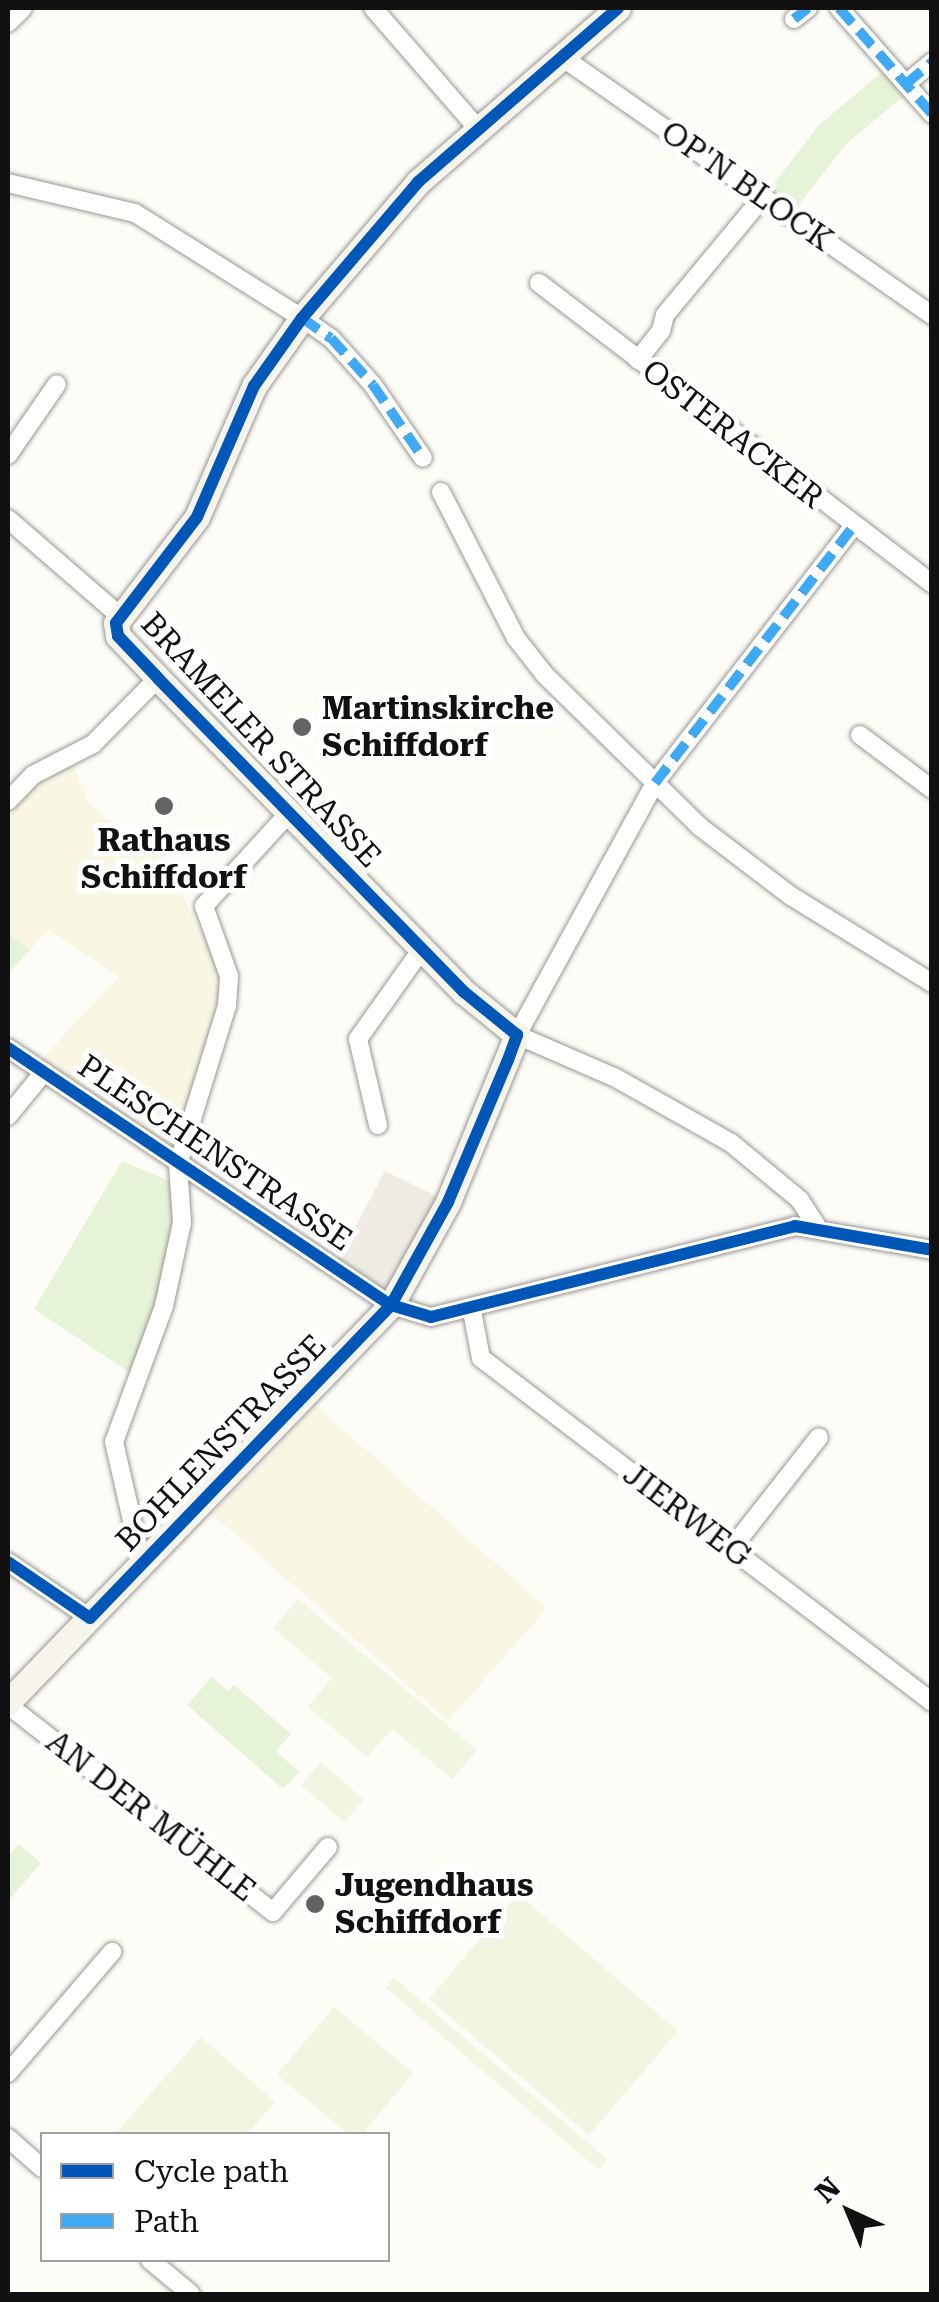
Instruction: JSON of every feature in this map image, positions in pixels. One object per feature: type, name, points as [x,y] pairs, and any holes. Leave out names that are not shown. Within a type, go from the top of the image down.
[{"type":"street","points":[[8,23],[22,8]]},
{"type":"street","points":[[373,8],[478,129]]},
{"type":"street","name":"BRAMELER STRASSE","points":[[517,1035],[422,949],[118,636],[120,617],[197,517],[254,386],[302,318],[418,182],[618,8]]},
{"type":"street","points":[[839,8],[932,114]]},
{"type":"street","name":"OP'N BLOCK","points":[[562,57],[932,315]]},
{"type":"street","points":[[906,84],[932,62]]},
{"type":"street","points":[[8,183],[135,213],[302,318],[331,338],[373,385],[423,458]]},
{"type":"street","points":[[638,360],[661,332],[664,315],[764,197]]},
{"type":"street","name":"OSTERACKER","points":[[539,283],[853,527],[931,582]]},
{"type":"street","points":[[8,455],[57,384]]},
{"type":"street","points":[[441,492],[516,638],[655,783],[699,826],[791,896],[932,983]]},
{"type":"street","points":[[8,519],[120,617]]},
{"type":"street","points":[[391,1305],[448,1202],[517,1035],[655,783],[853,527]]},
{"type":"street","points":[[8,802],[32,775],[92,744],[158,678]]},
{"type":"street","points":[[860,735],[932,789]]},
{"type":"street","points":[[142,1564],[114,1442],[164,1306],[182,1223],[178,1164],[227,1006],[229,976],[204,906],[289,813]]},
{"type":"street","points":[[378,1126],[358,1038],[422,949]]},
{"type":"street","points":[[517,1035],[616,1078],[718,1135],[800,1200],[816,1224],[932,1250]]},
{"type":"street","name":"PLESCHENSTRASSE","points":[[8,1048],[391,1305],[431,1318],[816,1224]]},
{"type":"street","points":[[8,1116],[44,1072]]},
{"type":"street","name":"BOHLENSTRASSE","points":[[8,1704],[391,1305]]},
{"type":"street","name":"JIERWEG","points":[[472,1311],[481,1358],[932,1702]]},
{"type":"street","points":[[731,1549],[818,1437]]},
{"type":"street","points":[[8,1562],[90,1618]]},
{"type":"street","name":"AN DER MÜHLE","points":[[8,1704],[273,1912],[328,1847]]},
{"type":"street","points":[[8,2073],[112,1952]]},
{"type":"street","points":[[8,2138],[40,2166]]},
{"type":"street","points":[[152,2262],[191,2294]]},
{"type":"shaded area","points":[[72,763],[90,806],[186,873],[183,897],[222,971],[220,1005],[172,1152],[40,1061],[119,977],[49,930],[30,950],[8,933],[8,809],[24,786]]},
{"type":"shaded area","points":[[385,1171],[448,1202],[391,1305],[335,1265]]},
{"type":"shaded area","points":[[316,1406],[547,1608],[448,1721],[212,1514]]},
{"type":"green space","points":[[883,71],[904,96],[847,143],[794,211],[767,193],[818,126]]},
{"type":"green space","points":[[8,933],[30,950],[8,974]]},
{"type":"green space","points":[[122,1161],[174,1183],[175,1223],[157,1305],[132,1374],[34,1309]]},
{"type":"green space","points":[[298,1599],[477,1750],[452,1779],[392,1729],[367,1757],[308,1707],[332,1678],[273,1628]]},
{"type":"green space","points":[[212,1677],[228,1691],[234,1685],[291,1734],[276,1751],[299,1772],[283,1789],[187,1705]]},
{"type":"green space","points":[[321,1762],[364,1800],[344,1822],[301,1785]]},
{"type":"green space","points":[[19,1844],[41,1863],[8,1901],[8,1857]]},
{"type":"green space","points":[[518,1894],[678,2031],[589,2135],[429,1999]]},
{"type":"green space","points":[[394,1978],[607,2159],[599,2170],[386,1988]]},
{"type":"green space","points":[[334,2007],[413,2073],[364,2132],[346,2132],[277,2075]]},
{"type":"green space","points":[[201,2037],[275,2102],[249,2132],[117,2132]]},
{"type":"marked path","points":[[794,19],[808,8]]},
{"type":"marked path","points":[[839,8],[932,114]]},
{"type":"marked path","points":[[906,84],[932,62]]},
{"type":"marked path","points":[[302,318],[331,338],[373,385],[423,458]]},
{"type":"marked path","points":[[655,783],[853,527]]},
{"type":"cycle path","points":[[8,1562],[90,1618],[391,1305],[448,1202],[508,1060],[517,1035],[464,992],[158,678],[118,636],[116,623],[197,517],[254,386],[302,318],[418,182],[618,8]]},
{"type":"cycle path","points":[[8,1048],[391,1305],[431,1317],[795,1226],[932,1250]]},
{"type":"place","name":"Martinskirche Schiffdorf","points":[[302,727]]},
{"type":"place","name":"Rathaus Schiffdorf","points":[[164,806]]},
{"type":"place","name":"Jugendhaus Schiffdorf","points":[[315,1904]]}]
